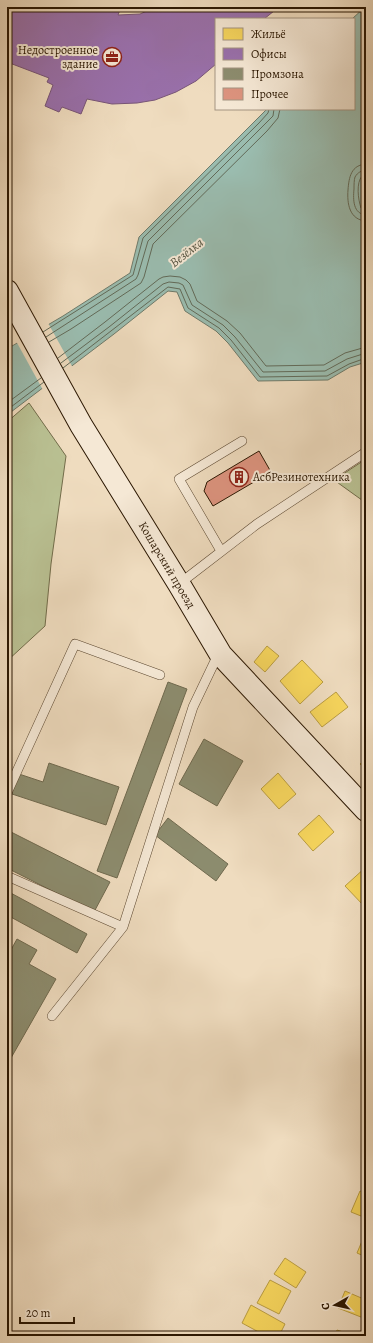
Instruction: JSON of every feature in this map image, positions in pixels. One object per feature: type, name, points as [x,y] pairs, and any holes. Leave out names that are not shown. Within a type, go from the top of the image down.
[{"type":"street","name":"Кошарский проезд","points":[[7,291],[82,425],[221,655],[366,810]]},
{"type":"lane","points":[[221,551],[179,479],[242,441]]},
{"type":"lane","points":[[179,584],[257,524],[366,452]]},
{"type":"lane","points":[[7,793],[75,644],[160,676]]},
{"type":"lane","points":[[52,1016],[123,927],[193,707],[215,661],[221,655]]},
{"type":"lane","points":[[7,876],[123,927]]},
{"type":"green space","points":[[29,403],[66,456],[51,564],[45,626],[7,661],[7,422]]},
{"type":"green space","points":[[366,459],[366,503],[334,480]]},
{"type":"water","name":"Везёлка","points":[[366,7],[366,178],[362,190],[366,213],[366,362],[350,367],[328,380],[258,381],[228,343],[216,331],[185,311],[177,292],[168,291],[7,415],[7,349],[63,316],[130,273],[139,237],[266,110],[355,110],[355,18],[353,18]]},
{"type":"pier","points":[[48,323],[73,368],[43,390],[16,341]]},
{"type":"building: Жильё","points":[[267,646],[279,656],[265,672],[254,662]]},
{"type":"building: Жильё","points":[[302,660],[323,682],[300,704],[280,681]]},
{"type":"building: Жильё","points":[[336,692],[348,707],[322,727],[310,712]]},
{"type":"building: Жильё","points":[[366,758],[366,770],[360,764]]},
{"type":"building: Жильё","points":[[278,773],[296,794],[279,809],[261,789]]},
{"type":"building: Жильё","points":[[319,815],[334,832],[313,851],[298,834]]},
{"type":"building: Жильё","points":[[366,867],[366,905],[364,906],[345,886]]},
{"type":"building: Жильё","points":[[360,1191],[366,1193],[366,1218],[351,1212]]},
{"type":"building: Жильё","points":[[366,1234],[366,1257],[357,1253]]},
{"type":"building: Жильё","points":[[285,1258],[306,1272],[296,1288],[274,1274]]},
{"type":"building: Жильё","points":[[270,1280],[291,1291],[279,1314],[257,1303]]},
{"type":"building: Жильё","points":[[345,1291],[366,1300],[366,1319],[338,1308]]},
{"type":"building: Жильё","points":[[251,1305],[285,1324],[279,1336],[266,1336],[242,1323]]},
{"type":"building: Жильё","points":[[337,1330],[356,1336],[335,1336]]},
{"type":"building: Офисы","name":"Недостроенное здание","points":[[7,7],[121,7],[118,15],[140,14],[156,7],[279,7],[265,18],[215,18],[215,65],[196,81],[176,92],[155,100],[137,103],[112,104],[87,99],[81,114],[62,107],[59,112],[45,106],[53,85],[47,82],[49,78],[7,62]]},
{"type":"building: Промзона","points":[[168,682],[187,689],[117,878],[97,871]]},
{"type":"building: Промзона","points":[[204,739],[243,761],[217,806],[179,784]]},
{"type":"building: Промзона","points":[[49,763],[119,787],[106,825],[9,793],[16,773],[43,782]]},
{"type":"building: Промзона","points":[[168,818],[228,864],[216,881],[155,835]]},
{"type":"building: Промзона","points":[[9,831],[110,882],[94,912],[7,868],[7,836]]},
{"type":"building: Промзона","points":[[7,891],[87,934],[77,953],[7,915]]},
{"type":"building: Промзона","points":[[17,939],[37,950],[29,964],[56,979],[7,1065],[7,957]]},
{"type":"building: Прочее","name":"АсбРезинотехника","points":[[259,451],[271,472],[213,506],[204,491],[207,482]]},
{"type":"place","name":"Недостроенное здание","points":[[112,57]]},
{"type":"place","name":"АсбРезинотехника","points":[[239,477]]}]
